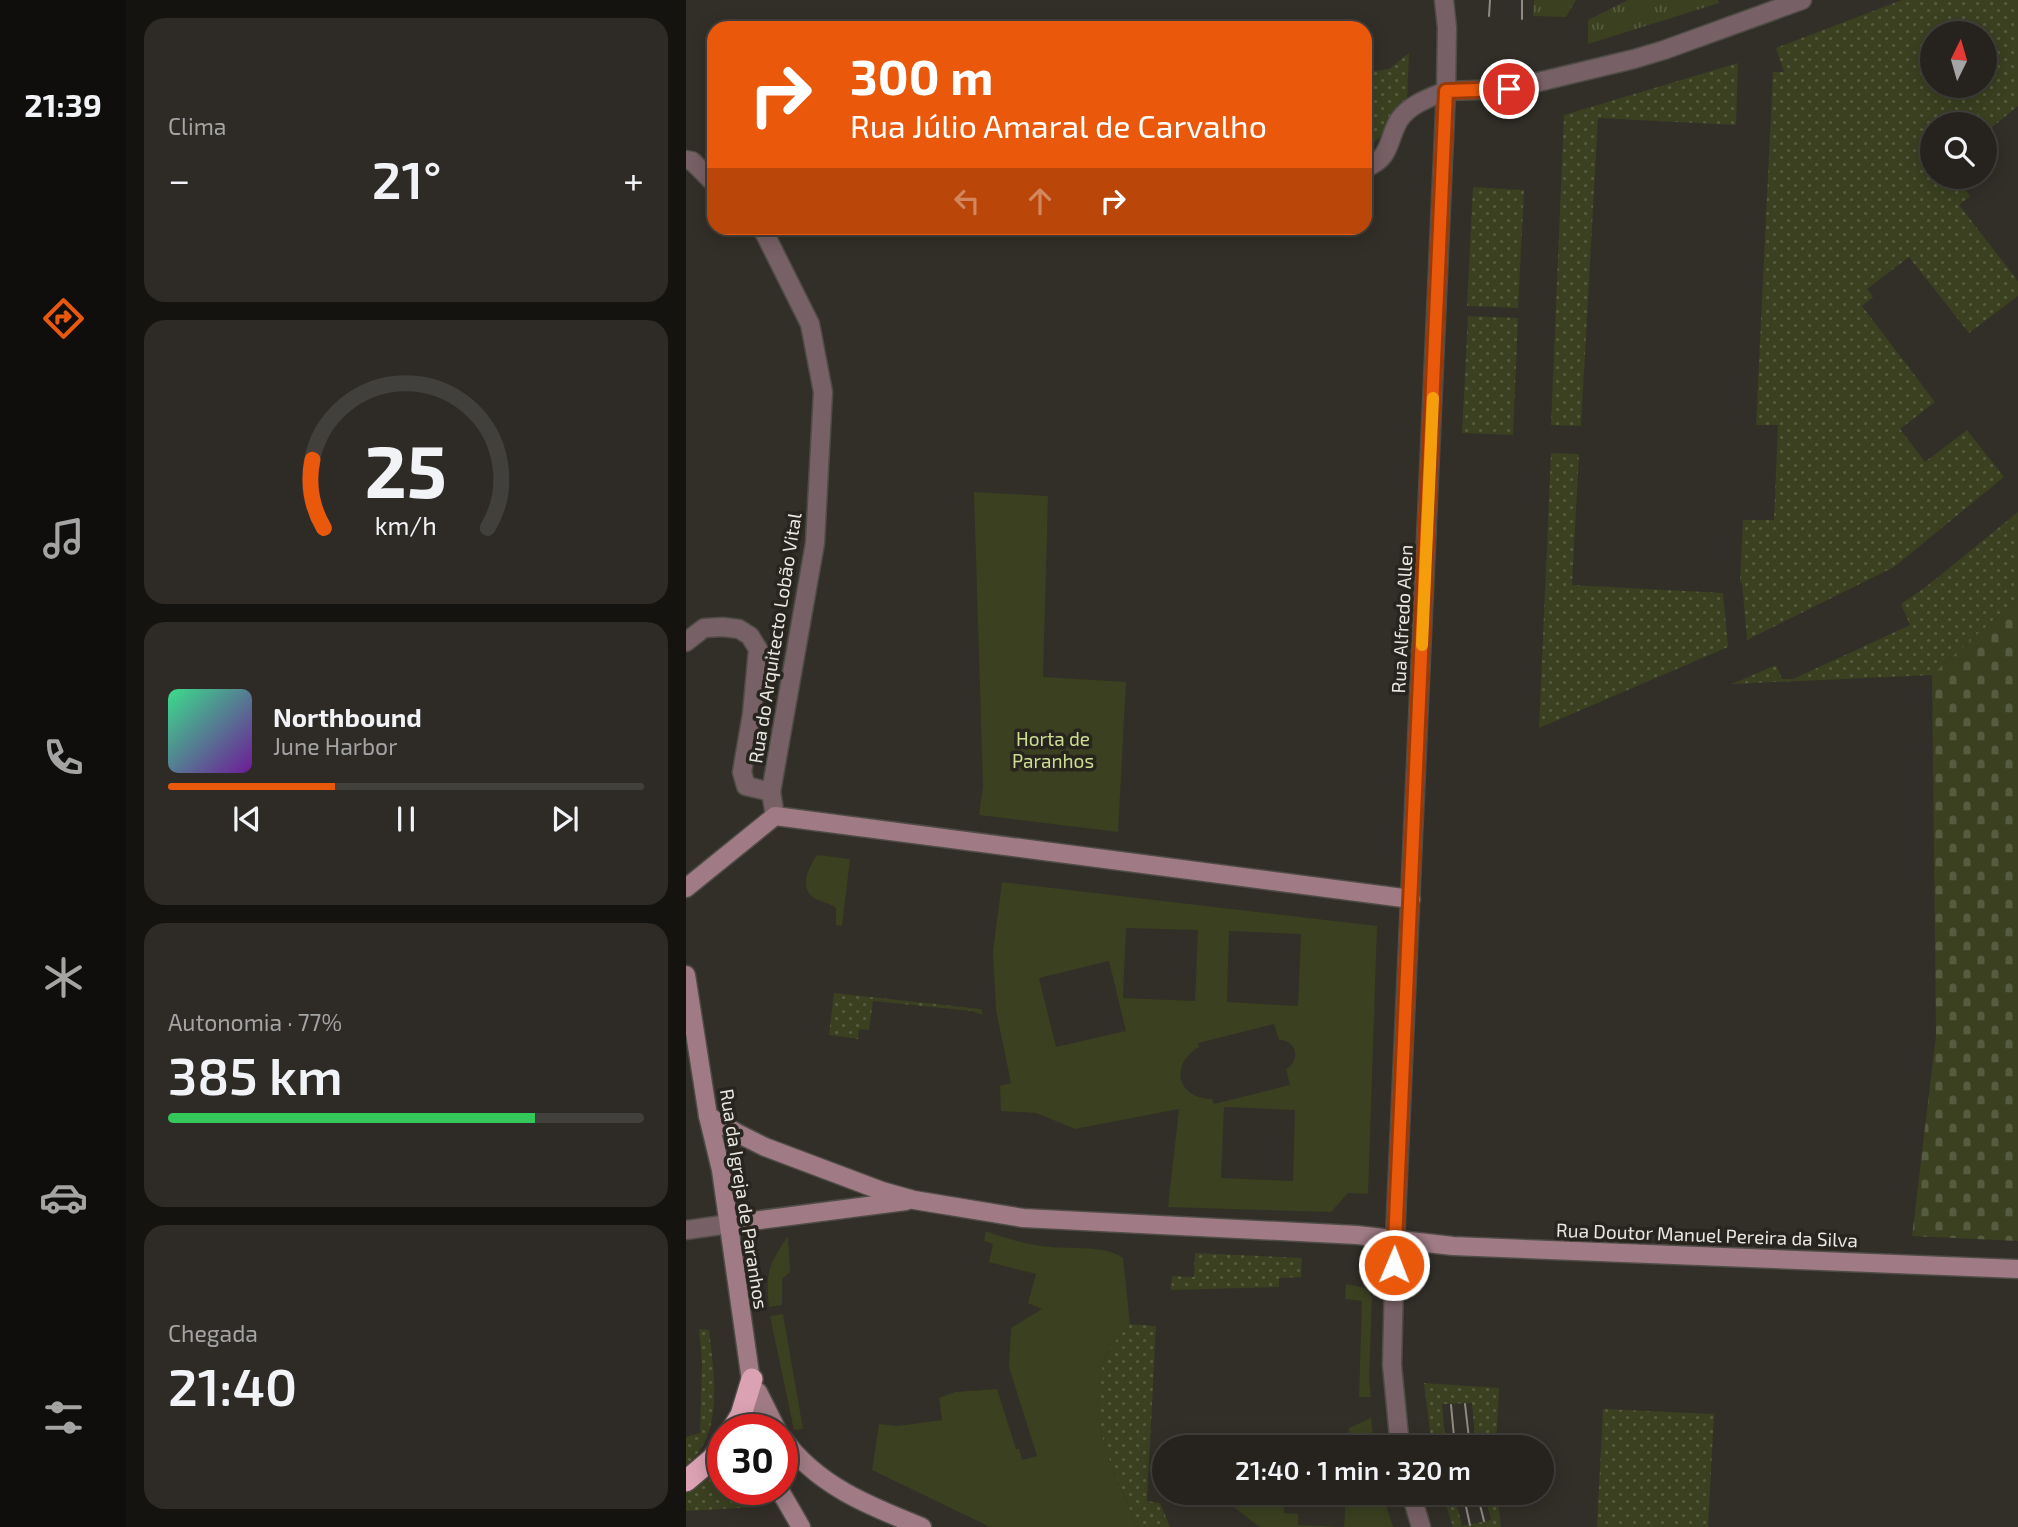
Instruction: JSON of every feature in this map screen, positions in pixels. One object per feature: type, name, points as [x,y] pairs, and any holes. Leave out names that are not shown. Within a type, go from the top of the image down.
[{"type":"highway","points":[[741,1414],[752,1378]]},
{"type":"highway","points":[[686,1481],[707,1463]]},
{"type":"main road","points":[[686,888],[775,816],[1410,899]]},
{"type":"main road","name":"Rua da Igreja de Paranhos","points":[[686,975],[708,1116],[721,1170],[756,1414]]},
{"type":"main road","points":[[708,1116],[765,1147],[824,1171],[914,1200]]},
{"type":"main road","points":[[729,1224],[914,1200]]},
{"type":"main road","name":"Rua Doutor Manuel Pereira da Silva","points":[[914,1200],[1045,1220],[1357,1234],[1454,1246],[2018,1269]]},
{"type":"main road","points":[[752,1378],[769,1414]]},
{"type":"main road","points":[[798,1454],[814,1472],[837,1488],[858,1500],[922,1527]]},
{"type":"main road","points":[[788,1505],[801,1527]]},
{"type":"street","name":"Rua Alfredo Allen","points":[[1399,1435],[1392,1353],[1395,1240],[1446,91],[1447,28],[1444,0]]},
{"type":"street","points":[[1372,164],[1386,152],[1400,119],[1408,111],[1421,101],[1446,91],[1509,89],[1634,59],[1802,0]]},
{"type":"street","points":[[686,160],[692,162],[707,176]]},
{"type":"street","name":"Rua do Arquitecto Lobão Vital","points":[[768,235],[810,324],[824,392],[815,543],[771,792],[775,816]]},
{"type":"street","points":[[686,642],[704,628],[723,627],[739,629],[750,636],[758,649],[752,715],[742,772],[746,786],[771,792]]},
{"type":"street","points":[[686,1230],[729,1224]]},
{"type":"street","points":[[1415,1505],[1421,1527]]},
{"type":"green space","points":[[1534,0],[1576,0],[1566,17],[1533,16]]},
{"type":"green space","points":[[1628,0],[1718,0],[1719,3],[1588,44],[1588,20]]},
{"type":"green space","points":[[1902,0],[2018,0],[2018,106],[1997,123],[1997,112],[1920,112],[1920,189],[1964,189],[1970,196],[1959,205],[2018,281],[2018,296],[1969,333],[1909,257],[1867,289],[1873,297],[1862,306],[1935,402],[1900,429],[1925,462],[1967,430],[2004,477],[1894,567],[1747,640],[1740,582],[1743,520],[1774,520],[1778,425],[1756,425],[1773,72],[1784,72],[1776,48]]},
{"type":"green space","points":[[1409,53],[1407,101],[1379,138],[1372,143],[1372,71],[1389,69]]},
{"type":"green space","points":[[1738,63],[1736,125],[1598,118],[1581,426],[1551,425],[1564,115]]},
{"type":"green space","points":[[1473,187],[1524,190],[1518,308],[1467,306]]},
{"type":"green space","points":[[1468,316],[1518,318],[1513,435],[1462,433]]},
{"type":"green space","points":[[1551,453],[1579,454],[1572,585],[1723,593],[1728,647],[1539,728]]},
{"type":"green space","name":"Horta de Paranhos","points":[[974,492],[1048,496],[1043,677],[1126,682],[1118,832],[979,815],[983,786]]},
{"type":"green space","points":[[2018,512],[2018,598],[1932,675],[1732,684],[1776,665],[1782,679],[1793,679],[1910,625],[1901,604]]},
{"type":"green space","points":[[2018,598],[2018,1241],[1912,1236],[1936,1035],[1932,675]]},
{"type":"green space","points":[[817,855],[850,859],[842,926],[836,925],[836,908],[814,898],[807,888],[806,877]]},
{"type":"green space","points":[[1002,882],[1377,926],[1368,1194],[1348,1193],[1331,1212],[1168,1207],[1179,1109],[1075,1129],[1036,1113],[1001,1111],[1000,1086],[1011,1083],[996,1010],[993,951]],"holes":[[[1126,928],[1198,930],[1195,1001],[1123,998]],[[1229,931],[1301,934],[1298,1006],[1227,1002]],[[1109,961],[1126,1031],[1056,1047],[1039,978]],[[1274,1024],[1279,1040],[1290,1043],[1295,1052],[1294,1061],[1286,1069],[1290,1085],[1214,1104],[1212,1099],[1191,1093],[1181,1079],[1183,1062],[1199,1047],[1198,1043]],[[1224,1107],[1295,1110],[1293,1181],[1221,1178]]]},
{"type":"green space","points":[[834,993],[981,1009],[983,1015],[972,1011],[873,1001],[869,1030],[859,1029],[858,1039],[829,1035]]},
{"type":"green space","points":[[986,1231],[1034,1245],[1095,1249],[1123,1258],[1130,1324],[1107,1354],[1100,1377],[1099,1421],[1111,1464],[1137,1527],[990,1527],[872,1470],[879,1424],[898,1426],[942,1420],[939,1398],[955,1392],[997,1389],[1022,1460],[1037,1456],[1009,1367],[1011,1328],[1042,1309],[1028,1303],[1036,1274],[989,1262],[993,1244],[984,1241]]},
{"type":"green space","points":[[788,1236],[790,1272],[782,1279],[782,1305],[769,1307],[770,1269]]},
{"type":"green space","points":[[1195,1253],[1302,1258],[1301,1277],[1279,1278],[1279,1287],[1171,1290],[1172,1276],[1194,1277]]},
{"type":"green space","points":[[1346,1284],[1365,1288],[1372,1297],[1369,1380],[1371,1397],[1359,1397],[1362,1301],[1345,1299]]},
{"type":"green space","points":[[783,1314],[803,1429],[798,1430],[798,1414],[791,1414],[770,1316]]},
{"type":"green space","points":[[1130,1324],[1156,1326],[1147,1501],[1152,1502],[1152,1505],[1161,1505],[1170,1527],[1137,1527],[1104,1442],[1097,1399],[1107,1354]]},
{"type":"green space","points":[[699,1329],[709,1330],[714,1402],[713,1414],[707,1414],[707,1437],[686,1466],[686,1437],[700,1433],[702,1363]]},
{"type":"green space","points":[[1424,1383],[1499,1388],[1497,1435],[1475,1435],[1472,1403],[1442,1404],[1445,1435],[1430,1435]]},
{"type":"green space","points":[[1603,1409],[1714,1414],[1708,1527],[1597,1527]]},
{"type":"green space","points":[[1371,1418],[1373,1435],[1349,1435],[1349,1428]]},
{"type":"green space","points":[[707,1479],[707,1505],[755,1507],[686,1511],[686,1494]]},
{"type":"green space","points":[[1233,1505],[1284,1505],[1284,1513],[1298,1514],[1298,1525],[1344,1527],[1260,1527]]},
{"type":"green space","points":[[1345,1505],[1386,1505],[1393,1527],[1344,1527]]},
{"type":"green space","points":[[1446,1505],[1457,1505],[1462,1526],[1491,1520],[1487,1505],[1498,1505],[1501,1527],[1453,1527]]},
{"type":"tram line","points":[[1489,16],[1490,0]]},
{"type":"tram line","points":[[1522,0],[1522,19]]},
{"type":"tram line","points":[[1465,1404],[1469,1435]]},
{"type":"tram line","points":[[1451,1405],[1454,1435]]},
{"type":"tram line","points":[[1466,1505],[1470,1525]]},
{"type":"tram line","points":[[1480,1505],[1484,1521]]},
{"type":"slow traffic","points":[[1422,645],[1433,398]]},
{"type":"route","points":[[1394,1265],[1446,91],[1509,89]]}]
